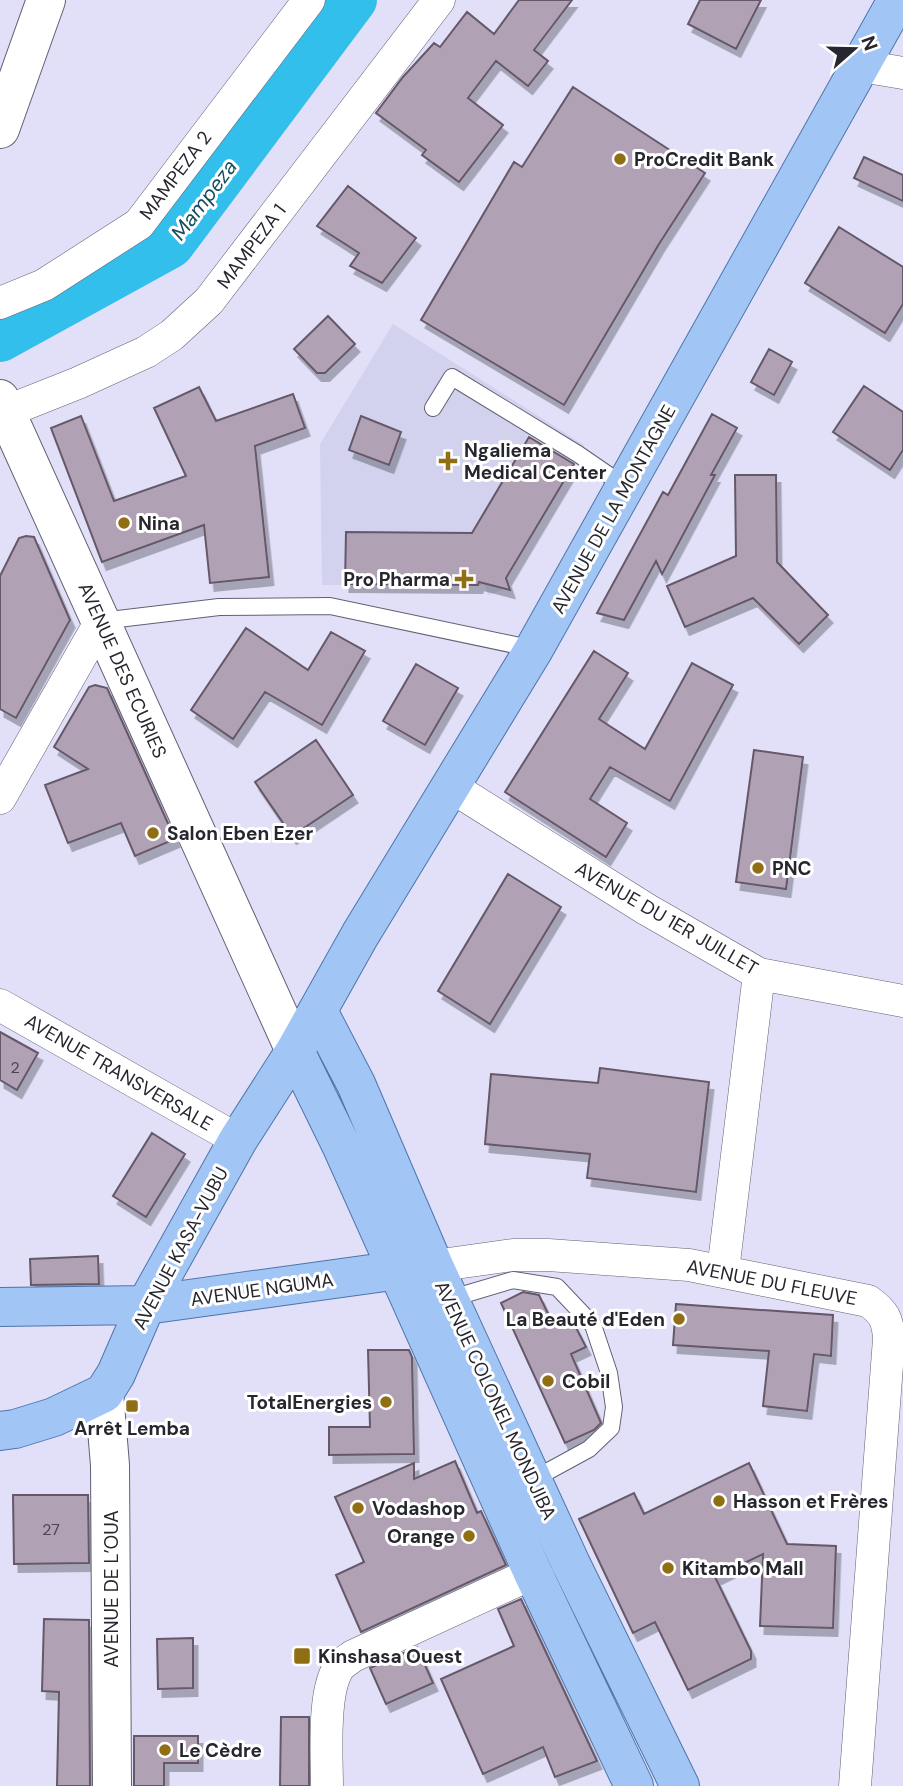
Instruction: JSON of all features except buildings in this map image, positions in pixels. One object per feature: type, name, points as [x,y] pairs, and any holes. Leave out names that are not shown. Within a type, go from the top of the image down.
[{"type":"main road","name":"AVENUE DE LA MONTAGNE","points":[[318,1011],[360,935],[534,649],[897,0]]},
{"type":"main road","name":"AVENUE KASA-VUBU","points":[[104,1392],[116,1374],[146,1305],[237,1140],[318,1011]]},
{"type":"main road","name":"AVENUE COLONEL MONDJIBA","points":[[318,1011],[356,1084],[533,1573],[634,1786]]},
{"type":"main road","name":"AVENUE COLONEL MONDJIBA","points":[[295,1051],[427,1278],[532,1480],[680,1786]]},
{"type":"main road","name":"AVENUE NGUMA","points":[[0,1307],[146,1305],[427,1278]]},
{"type":"main road","points":[[0,1431],[54,1417],[104,1392]]},
{"type":"street","points":[[0,129],[46,0]]},
{"type":"street","name":"MAMPEZA 2","points":[[0,303],[44,285],[139,224],[309,0]]},
{"type":"street","name":"MAMPEZA 1","points":[[2,408],[146,352],[191,319],[209,301],[439,0]]},
{"type":"street","points":[[861,66],[903,73]]},
{"type":"street","name":"AVENUE DES ECURIES","points":[[2,408],[295,1051]]},
{"type":"street","points":[[0,798],[101,621]]},
{"type":"street","name":"AVENUE DU 1ER JUILLET","points":[[450,786],[646,909],[759,974],[903,1001]]},
{"type":"street","name":"AVENUE DES ECURIES","points":[[240,929],[287,984],[318,1011]]},
{"type":"street","points":[[723,1271],[759,974]]},
{"type":"street","name":"AVENUE TRANSVERSALE","points":[[0,1004],[237,1140]]},
{"type":"street","name":"AVENUE DU FLEUVE","points":[[427,1278],[513,1255],[548,1255],[689,1265],[868,1301],[882,1310],[888,1323],[888,1352],[855,1786]]},
{"type":"street","name":"AVENUE DE L’OUA","points":[[104,1392],[110,1465],[112,1786]]},
{"type":"street","points":[[327,1786],[328,1704],[334,1678],[340,1666],[354,1656],[533,1573]]},
{"type":"lane","points":[[433,408],[452,377],[578,454],[626,488]]},
{"type":"lane","points":[[101,621],[219,607],[330,606],[534,649]]},
{"type":"lane","points":[[427,1278],[513,1280],[557,1287],[593,1325],[609,1373],[614,1407],[611,1428],[589,1449],[532,1480]]},
{"type":"shaded area","name":"Ngaliema Medical Center","points":[[393,324],[584,445],[506,577],[509,588],[488,595],[485,585],[322,585],[320,444]]},
{"type":"waterway","name":"Mampeza","points":[[0,339],[171,245],[354,0]]},
{"type":"place","name":"ProCredit Bank","points":[[620,159]]},
{"type":"place","name":"Ngaliema Medical Center","points":[[448,461]]},
{"type":"place","name":"Nina","points":[[124,523]]},
{"type":"place","name":"Pro Pharma","points":[[464,579]]},
{"type":"place","name":"Salon Eben Ezer","points":[[153,833]]},
{"type":"place","name":"PNC","points":[[758,868]]},
{"type":"place","name":"La Beauté d'Eden","points":[[679,1319]]},
{"type":"place","name":"Cobil","points":[[548,1381]]},
{"type":"place","name":"TotalEnergies","points":[[386,1402]]},
{"type":"place","name":"Arrêt Lemba","points":[[132,1406]]},
{"type":"place","name":"Hasson et Frères","points":[[719,1501]]},
{"type":"place","name":"Vodashop","points":[[358,1508]]},
{"type":"place","name":"Orange","points":[[469,1536]]},
{"type":"place","name":"Kitambo Mall","points":[[668,1568]]},
{"type":"place","name":"Kinshasa Ouest","points":[[302,1656]]},
{"type":"place","name":"Le Cèdre","points":[[165,1750]]}]
